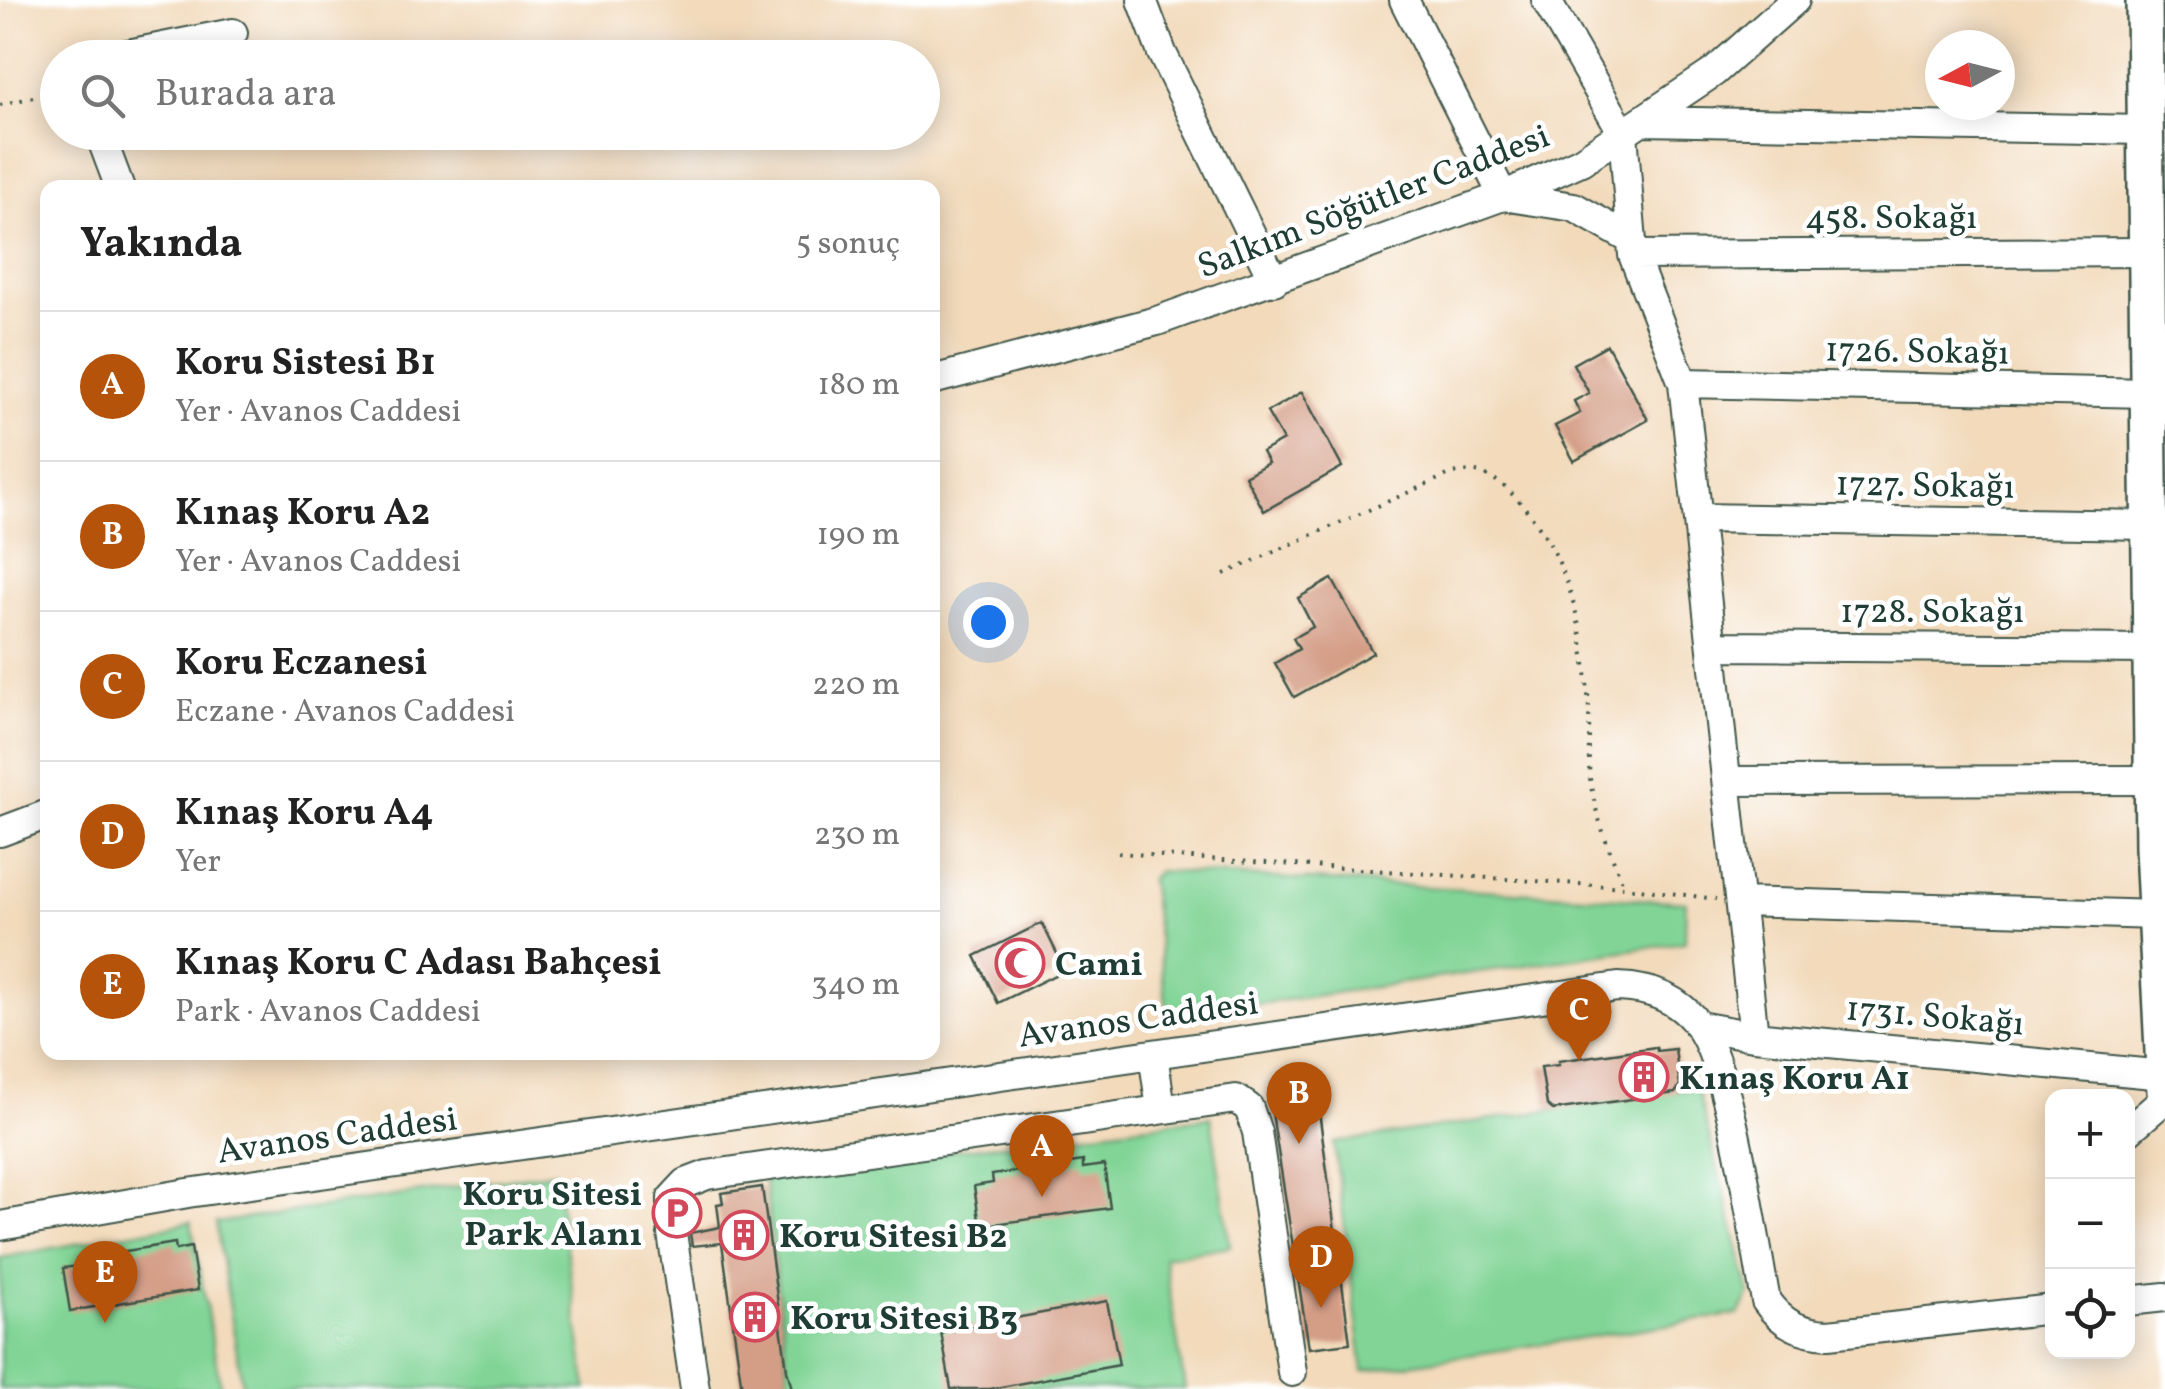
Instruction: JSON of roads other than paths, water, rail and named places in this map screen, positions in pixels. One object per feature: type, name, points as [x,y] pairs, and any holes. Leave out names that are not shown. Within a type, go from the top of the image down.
[{"type":"main road","points":[[2144,0],[2152,780],[2165,1096]]},
{"type":"street","points":[[1142,0],[1162,53],[1274,281]]},
{"type":"street","points":[[1404,0],[1503,196],[1574,207],[1633,247]]},
{"type":"street","points":[[1546,0],[1632,127],[1633,247],[1683,383],[1754,1036]]},
{"type":"street","name":"Salkım Söğütler Caddesi","points":[[940,378],[1158,321],[1503,196],[1582,161],[1714,72],[1795,0]]},
{"type":"street","points":[[195,40],[234,32]]},
{"type":"street","points":[[1632,127],[2146,130]]},
{"type":"street","points":[[106,150],[117,180]]},
{"type":"street","name":"458. Sokağı","points":[[1633,247],[2148,252]]},
{"type":"street","name":"1726. Sokağı","points":[[1683,383],[2149,392]]},
{"type":"street","name":"1727. Sokağı","points":[[1698,518],[2150,525]]},
{"type":"street","name":"1728. Sokağı","points":[[1712,646],[2151,649]]},
{"type":"street","points":[[1727,781],[2152,780]]},
{"type":"street","points":[[0,832],[40,817]]},
{"type":"street","points":[[1740,902],[2156,915]]},
{"type":"street","name":"Avanos Caddesi","points":[[0,1226],[280,1180],[1618,987],[1665,997],[1700,1026]]},
{"type":"street","points":[[1700,1026],[1721,1078],[1766,1301],[1780,1318],[1802,1330],[1830,1334],[2045,1311]]},
{"type":"street","name":"1731. Sokağı","points":[[1700,1026],[1754,1036],[2164,1075]]},
{"type":"street","points":[[1153,1054],[1161,1109]]},
{"type":"street","points":[[2135,1124],[2165,1096]]},
{"type":"street","points":[[695,1389],[672,1234],[672,1198],[686,1183],[803,1159],[1236,1098],[1248,1108],[1256,1132],[1292,1372]]},
{"type":"street","points":[[2135,1300],[2165,1297]]},
{"type":"place","name":"Cami","points":[[1020,963]]},
{"type":"place","name":"Koru Eczanesi","points":[[1579,1061]]},
{"type":"place","name":"Kınaş Koru A1","points":[[1644,1077]]},
{"type":"place","name":"Kınaş Koru A2","points":[[1299,1144]]},
{"type":"place","name":"Koru Sistesi B1","points":[[1042,1197]]},
{"type":"place","name":"Koru Sitesi Park Alanı","points":[[677,1213]]},
{"type":"place","name":"Koru Sitesi B2","points":[[744,1235]]},
{"type":"place","name":"Kınaş Koru A4","points":[[1321,1308]]},
{"type":"place","name":"Koru Sitesi B3","points":[[755,1317]]},
{"type":"place","name":"Kınaş Koru C Adası Bahçesi","points":[[105,1323]]}]
